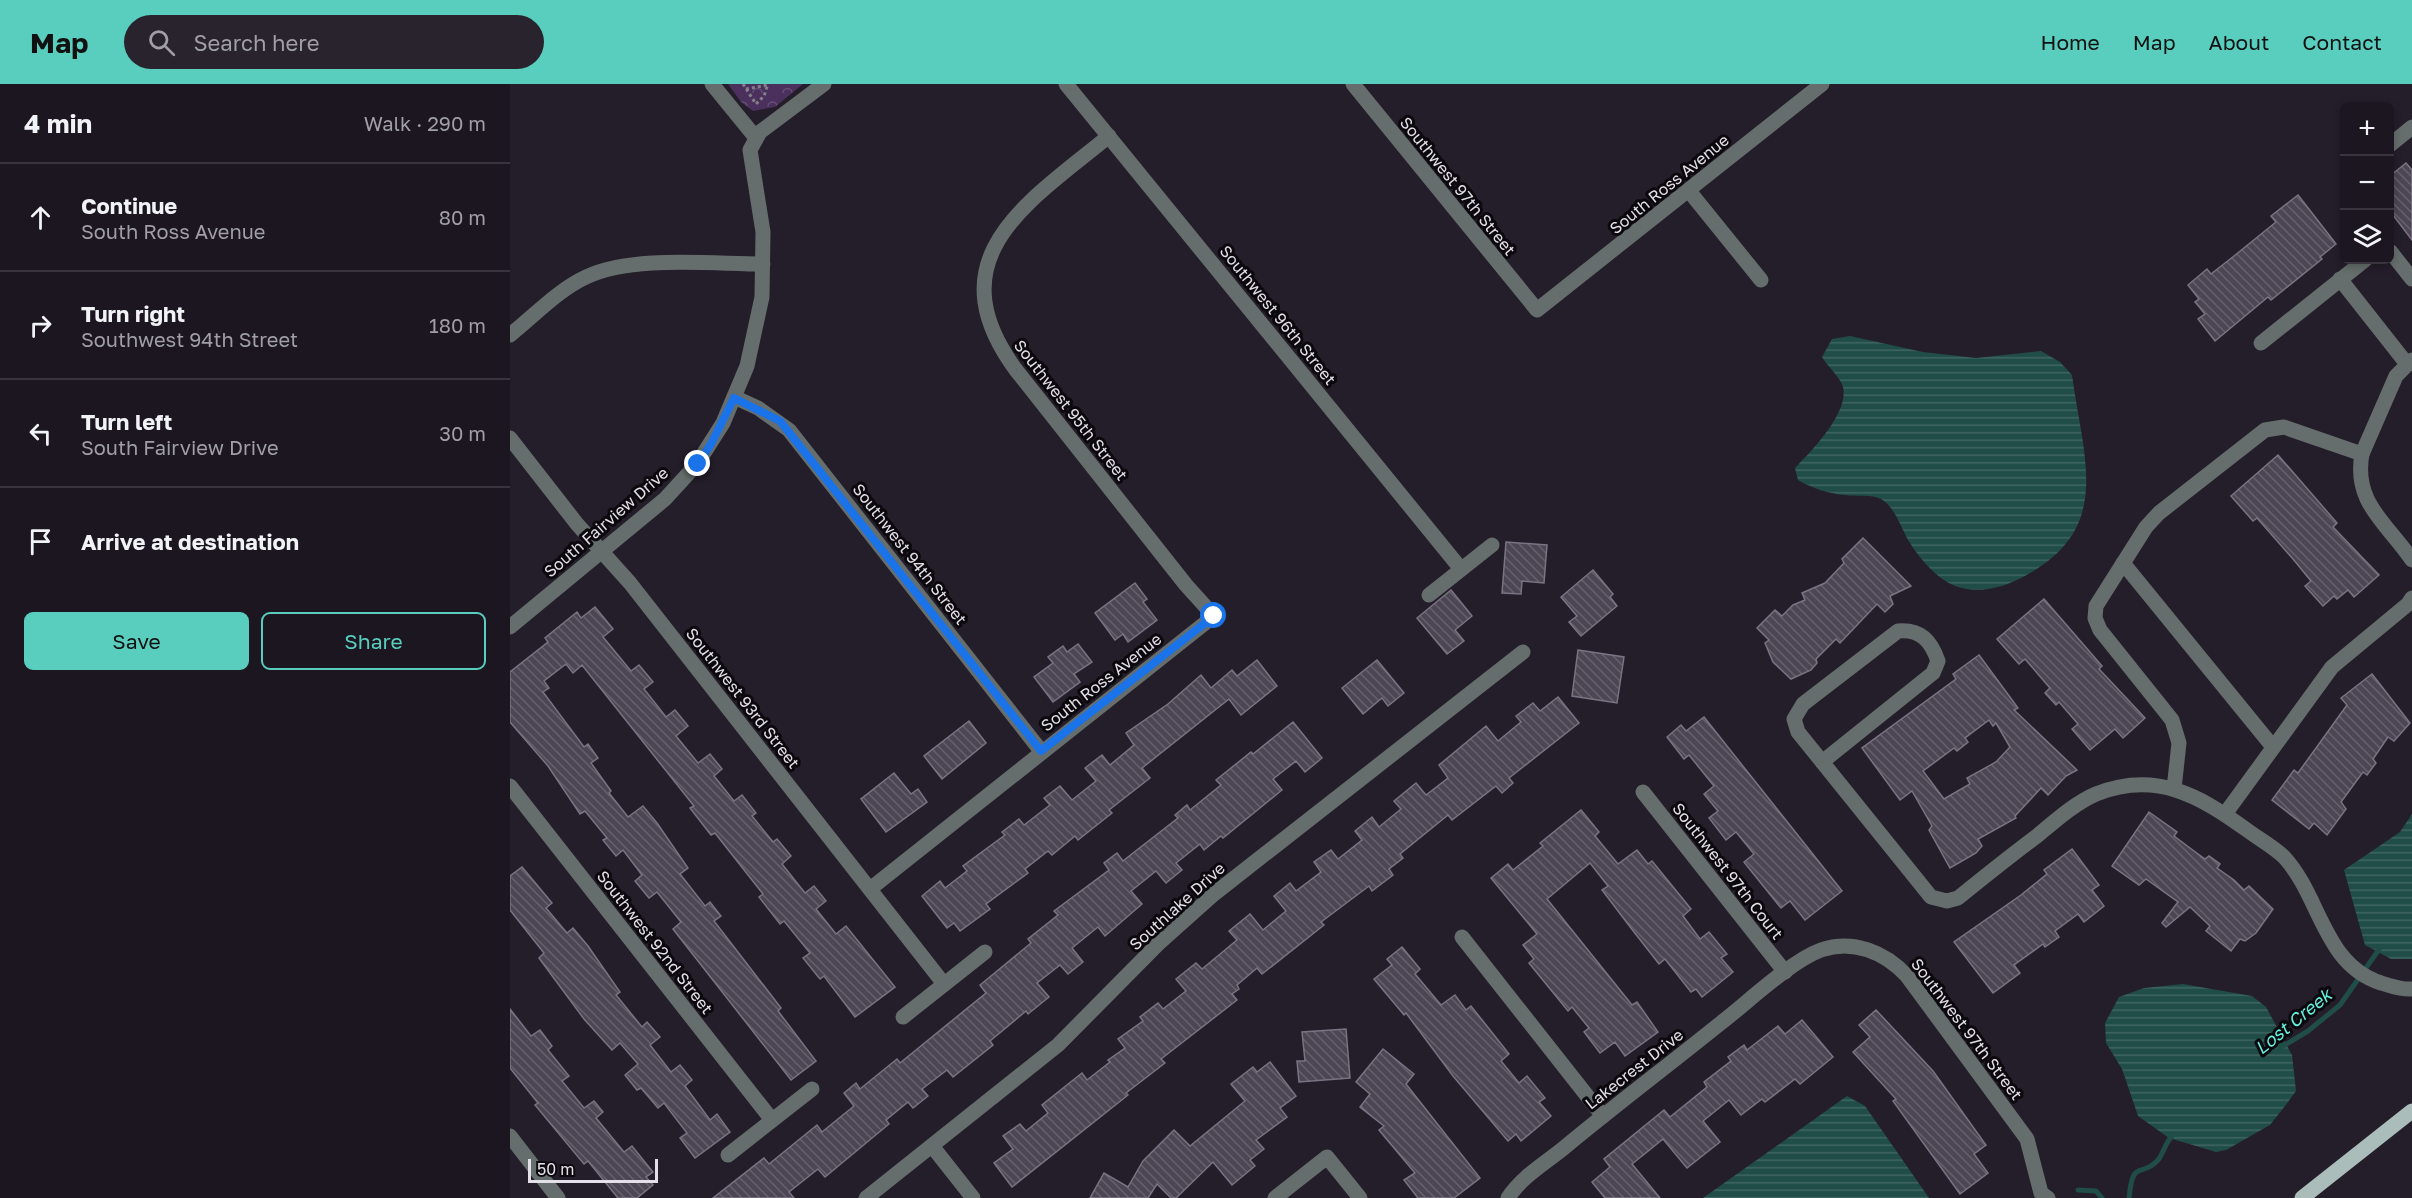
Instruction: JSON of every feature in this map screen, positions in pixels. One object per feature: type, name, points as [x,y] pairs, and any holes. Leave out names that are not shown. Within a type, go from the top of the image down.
[{"type":"main road","points":[[2302,1198],[2412,1111]]},
{"type":"street","points":[[712,84],[756,138],[824,84]]},
{"type":"street","name":"Southwest 96th Street","points":[[1066,84],[1461,569]]},
{"type":"street","name":"Southwest 97th Street","points":[[1353,84],[1537,310]]},
{"type":"street","name":"South Ross Avenue","points":[[1537,310],[1822,84]]},
{"type":"street","points":[[2394,142],[2412,127]]},
{"type":"street","name":"Southwest 95th Street","points":[[1109,136],[1030,201],[1006,224],[994,246],[987,271],[984,287],[987,315],[998,342],[1016,370],[1186,585],[1214,616]]},
{"type":"street","name":"South Fairview Drive","points":[[510,627],[665,500],[685,479],[711,444],[734,398],[754,342],[762,297],[761,207],[750,150],[756,138]]},
{"type":"street","points":[[1689,191],[1761,280]]},
{"type":"street","points":[[2394,256],[2412,279]]},
{"type":"street","points":[[510,335],[575,283],[609,268],[645,264],[763,264]]},
{"type":"street","points":[[2260,343],[2360,264]]},
{"type":"street","points":[[2340,279],[2409,362],[2396,376],[2362,454],[2358,474],[2367,502],[2412,560]]},
{"type":"street","name":"Southwest 94th Street","points":[[734,398],[758,408],[789,430],[1041,751]]},
{"type":"street","points":[[2174,789],[2179,743],[2172,720],[2100,630],[2094,618],[2096,606],[2146,527],[2159,513],[2265,430],[2284,428],[2362,454]]},
{"type":"street","name":"Southwest 93rd Street","points":[[510,438],[577,524],[630,583],[944,984]]},
{"type":"street","points":[[1429,595],[1492,545]]},
{"type":"street","points":[[2123,563],[2273,747]]},
{"type":"street","points":[[2224,814],[2332,667],[2408,604],[2412,598]]},
{"type":"street","name":"South Ross Avenue","points":[[870,889],[1214,616]]},
{"type":"street","points":[[1822,762],[1933,673],[1938,661],[1934,648],[1925,636],[1911,630],[1898,631],[1803,704],[1794,719],[1798,732],[1822,762],[1931,897],[1947,901],[1958,898],[2060,817],[2096,794],[2135,785],[2158,785],[2174,789],[2224,814],[2283,856],[2302,882],[2329,940],[2351,966],[2371,979],[2403,989],[2412,989]]},
{"type":"street","name":"Southlake Drive","points":[[866,1198],[1058,1045],[1158,944],[1214,894],[1523,652]]},
{"type":"street","name":"Southwest 92nd Street","points":[[510,786],[772,1120]]},
{"type":"street","name":"Southwest 97th Court","points":[[1643,792],[1785,972]]},
{"type":"street","points":[[1462,937],[1603,1116]]},
{"type":"street","name":"Southwest 97th Street","points":[[1785,972],[1822,950],[1848,947],[1873,951],[1901,969],[2026,1139],[2044,1195]]},
{"type":"street","points":[[903,1017],[984,952]]},
{"type":"street","name":"Lakecrest Drive","points":[[1508,1198],[1525,1180],[1603,1116],[1785,972]]},
{"type":"street","points":[[728,1155],[812,1089]]},
{"type":"street","points":[[510,1136],[558,1198]]},
{"type":"street","points":[[932,1146],[973,1198]]},
{"type":"street","points":[[1275,1198],[1327,1157],[1360,1198]]},
{"type":"path","points":[[743,84],[756,104],[764,96],[768,85]]},
{"type":"path","points":[[746,89],[768,85]]},
{"type":"green space","points":[[728,84],[803,84],[775,107],[753,111],[741,102]]},
{"type":"shaded area","points":[[1850,336],[1923,352],[1976,358],[2041,351],[2060,362],[2072,375],[2086,466],[2086,492],[2081,517],[2069,540],[2048,561],[2017,580],[1999,587],[1980,590],[1961,588],[1935,573],[1917,553],[1891,508],[1881,499],[1833,493],[1798,480],[1795,468],[1828,430],[1840,408],[1843,397],[1842,383],[1822,357],[1832,339]]},
{"type":"shaded area","points":[[2412,814],[2412,959],[2391,959],[2365,945],[2344,870],[2400,832]]},
{"type":"shaded area","points":[[2183,984],[2252,996],[2266,1007],[2292,1055],[2296,1091],[2270,1125],[2226,1150],[2216,1152],[2169,1138],[2138,1116],[2122,1069],[2106,1043],[2105,1023],[2119,997],[2144,988]]},
{"type":"shaded area","points":[[1847,1096],[1865,1106],[1929,1198],[1703,1198]]},
{"type":"building","points":[[2406,163],[2412,170],[2412,240],[2394,216],[2394,173]]},
{"type":"building","points":[[2298,195],[2336,244],[2320,257],[2322,259],[2271,300],[2268,297],[2215,341],[2198,319],[2205,314],[2195,302],[2199,299],[2188,285],[2207,269],[2211,274],[2276,222],[2271,216]]},
{"type":"building","points":[[2278,455],[2337,523],[2333,527],[2379,575],[2354,597],[2348,590],[2337,599],[2334,596],[2323,606],[2305,586],[2311,581],[2293,559],[2257,518],[2253,521],[2231,496]]},
{"type":"building","points":[[1863,538],[1911,586],[1890,596],[1893,604],[1885,612],[1877,604],[1840,643],[1836,639],[1816,659],[1817,663],[1811,670],[1791,679],[1773,662],[1765,643],[1769,640],[1757,628],[1775,610],[1782,616],[1793,605],[1805,600],[1802,593],[1825,583],[1844,563],[1842,559]]},
{"type":"building","points":[[1506,542],[1547,545],[1544,583],[1522,581],[1521,594],[1502,593]]},
{"type":"building","points":[[1593,570],[1613,594],[1610,597],[1617,606],[1581,636],[1569,622],[1577,616],[1561,597]]},
{"type":"building","points":[[1135,583],[1147,599],[1143,602],[1157,620],[1128,642],[1123,634],[1115,640],[1095,613]]},
{"type":"building","points":[[1451,590],[1472,616],[1455,630],[1464,641],[1447,654],[1417,618]]},
{"type":"building","points":[[2044,599],[2102,666],[2099,669],[2145,718],[2123,738],[2115,729],[2090,750],[2072,729],[2078,724],[2059,702],[2056,705],[2045,693],[2050,688],[2025,659],[2019,664],[1997,639]]},
{"type":"building","points":[[595,607],[613,629],[603,637],[631,671],[639,665],[653,682],[644,689],[666,717],[675,710],[688,726],[676,736],[698,763],[710,754],[722,769],[714,776],[734,801],[742,795],[756,813],[752,816],[773,842],[777,839],[791,856],[782,864],[805,893],[814,886],[826,901],[816,909],[836,934],[846,926],[895,987],[855,1017],[824,976],[820,979],[803,958],[810,953],[784,921],[780,924],[759,897],[763,894],[715,833],[711,835],[690,808],[694,806],[582,665],[573,673],[566,664],[544,681],[549,688],[543,692],[584,747],[588,744],[598,758],[591,763],[611,791],[609,793],[628,817],[643,806],[657,823],[688,868],[680,874],[705,906],[710,902],[721,916],[714,921],[781,1008],[778,1011],[816,1061],[791,1080],[673,929],[681,922],[657,892],[649,898],[635,881],[642,875],[623,850],[616,856],[603,840],[607,838],[585,811],[580,814],[548,766],[510,722],[510,672],[548,642],[545,638],[577,612],[581,618]]},
{"type":"building","points":[[1078,644],[1092,662],[1074,674],[1080,682],[1053,702],[1034,677],[1053,663],[1048,657],[1063,646],[1067,652]]},
{"type":"building","points":[[1578,650],[1624,657],[1617,703],[1572,696]]},
{"type":"building","points":[[1979,655],[2018,708],[2014,710],[2077,770],[2066,776],[2048,795],[2041,788],[2015,816],[2016,818],[1978,839],[1982,846],[1976,853],[1950,868],[1929,830],[1932,826],[1912,791],[1900,800],[1862,748],[1956,679],[1953,674]],"holes":[[[1989,720],[1993,726],[1996,723],[2010,747],[1996,762],[1967,778],[1970,784],[1944,799],[1923,771],[1954,748],[1957,751],[1968,742],[1965,738]]]},
{"type":"building","points":[[1257,660],[1277,686],[1241,715],[1229,699],[1142,768],[1150,778],[1109,810],[1112,813],[1078,840],[1075,836],[1052,855],[1048,851],[1025,869],[1028,873],[986,904],[990,909],[960,931],[954,923],[947,928],[922,896],[940,881],[945,888],[967,871],[963,866],[1005,835],[1002,832],[1019,819],[1024,825],[1050,805],[1044,798],[1060,786],[1072,800],[1096,781],[1085,768],[1102,755],[1110,765],[1134,745],[1126,733],[1168,704],[1201,675],[1211,688],[1232,670],[1237,676]]},
{"type":"building","points":[[1377,660],[1404,693],[1388,706],[1382,698],[1363,714],[1342,688]]},
{"type":"building","points":[[2372,674],[2410,723],[2394,741],[2388,737],[2373,759],[2376,763],[2367,775],[2363,772],[2341,802],[2346,809],[2327,835],[2314,823],[2309,829],[2272,800],[2294,770],[2298,773],[2347,705],[2341,698]]},
{"type":"building","points":[[1558,697],[1579,723],[1509,778],[1513,783],[1502,793],[1496,786],[1452,820],[1448,815],[1400,854],[1403,858],[1389,869],[1393,875],[1372,891],[1369,886],[1321,922],[1324,925],[1262,974],[1257,968],[1237,985],[1239,989],[1232,994],[1237,1000],[1161,1059],[1165,1063],[1126,1093],[1128,1095],[1012,1187],[994,1163],[1013,1149],[1003,1136],[1020,1124],[1026,1131],[1048,1113],[1042,1105],[1082,1073],[1087,1080],[1110,1062],[1108,1060],[1125,1048],[1118,1039],[1143,1021],[1140,1017],[1158,1003],[1163,1009],[1186,991],[1176,979],[1196,963],[1202,969],[1237,940],[1229,931],[1250,914],[1263,930],[1286,911],[1274,896],[1290,883],[1296,891],[1321,872],[1314,862],[1331,850],[1338,859],[1362,840],[1355,831],[1372,817],[1379,827],[1401,809],[1394,801],[1416,783],[1426,795],[1448,778],[1439,765],[1486,726],[1498,741],[1521,722],[1516,716],[1533,703],[1540,711]]},
{"type":"building","points":[[1704,717],[1842,891],[1805,920],[1790,901],[1781,908],[1744,862],[1754,854],[1736,832],[1726,840],[1709,818],[1718,811],[1704,794],[1714,786],[1689,755],[1684,759],[1667,737],[1681,725],[1686,731]]},
{"type":"building","points":[[969,721],[986,743],[942,779],[924,756]]},
{"type":"building","points":[[1293,722],[1322,758],[1305,772],[1296,761],[1273,779],[1282,790],[1223,838],[1221,836],[1204,850],[1200,844],[1176,863],[1182,870],[1166,883],[1156,871],[1131,891],[1142,904],[1105,936],[1098,927],[1072,948],[1083,962],[1068,974],[1060,965],[1037,983],[1049,997],[1028,1014],[1026,1011],[990,1041],[993,1045],[953,1077],[947,1070],[922,1089],[928,1096],[913,1108],[908,1102],[886,1120],[889,1124],[825,1177],[818,1169],[789,1192],[794,1198],[713,1198],[764,1158],[769,1164],[817,1125],[822,1132],[854,1106],[844,1093],[856,1083],[860,1089],[897,1059],[900,1063],[986,993],[980,985],[1031,943],[1028,939],[1058,915],[1054,911],[1109,870],[1104,863],[1117,853],[1123,861],[1178,818],[1175,815],[1187,805],[1190,810],[1221,785],[1216,780]]},
{"type":"building","points":[[894,773],[911,794],[918,789],[927,802],[886,832],[861,799]]},
{"type":"building","points":[[1581,810],[1599,832],[1595,836],[1618,864],[1637,850],[1648,864],[1652,861],[1691,909],[1683,916],[1700,939],[1709,932],[1727,954],[1721,958],[1733,972],[1702,997],[1696,989],[1691,992],[1665,959],[1659,964],[1602,890],[1608,886],[1590,863],[1547,899],[1632,1005],[1637,1002],[1658,1032],[1625,1056],[1615,1042],[1600,1053],[1584,1032],[1589,1028],[1572,1007],[1568,1011],[1529,963],[1534,959],[1523,945],[1537,934],[1491,878],[1508,864],[1513,870],[1543,846],[1540,843]]},
{"type":"building","points":[[2149,812],[2177,832],[2174,836],[2205,859],[2209,856],[2220,864],[2217,868],[2244,890],[2249,886],[2273,909],[2256,933],[2245,941],[2240,939],[2231,951],[2206,931],[2210,926],[2190,907],[2166,927],[2162,923],[2178,902],[2146,879],[2139,885],[2112,866]]},
{"type":"building","points":[[2072,849],[2099,885],[2092,890],[2104,906],[2084,922],[2078,914],[2055,931],[2059,937],[2045,947],[2043,944],[2014,965],[2020,973],[1993,993],[1954,942],[2021,895],[2047,874],[2044,870]]},
{"type":"building","points":[[522,867],[552,903],[546,908],[567,933],[573,928],[588,946],[620,992],[616,995],[642,1027],[647,1022],[660,1037],[650,1045],[671,1072],[680,1065],[692,1080],[685,1086],[710,1120],[717,1114],[730,1132],[695,1158],[680,1138],[687,1133],[664,1103],[658,1108],[641,1088],[637,1090],[625,1075],[638,1064],[620,1043],[612,1050],[584,1019],[539,958],[544,953],[510,910],[510,876]]},
{"type":"building","points":[[1402,947],[1420,969],[1415,974],[1441,1005],[1455,995],[1466,1010],[1471,1006],[1509,1054],[1501,1061],[1519,1083],[1527,1076],[1545,1098],[1539,1102],[1551,1116],[1521,1141],[1516,1134],[1508,1141],[1453,1076],[1406,1013],[1404,1015],[1374,979],[1392,965],[1387,959]]},
{"type":"building","points":[[510,1009],[531,1036],[540,1030],[552,1046],[548,1050],[569,1076],[562,1081],[584,1108],[594,1101],[603,1112],[596,1118],[624,1152],[632,1146],[653,1172],[646,1177],[653,1185],[637,1198],[618,1198],[588,1161],[584,1164],[535,1105],[538,1103],[510,1068]]},
{"type":"building","points":[[1876,1010],[1933,1071],[1986,1145],[1974,1154],[1988,1173],[1960,1194],[1893,1101],[1896,1099],[1853,1052],[1870,1037],[1859,1025]]},
{"type":"building","points":[[1802,1020],[1833,1057],[1800,1084],[1795,1079],[1765,1102],[1762,1099],[1741,1115],[1729,1100],[1703,1121],[1720,1142],[1687,1168],[1663,1139],[1632,1164],[1660,1198],[1605,1198],[1592,1182],[1610,1167],[1604,1159],[1664,1110],[1670,1117],[1707,1087],[1704,1082],[1731,1061],[1728,1057],[1744,1045],[1747,1050],[1778,1026],[1785,1034]]},
{"type":"building","points":[[1346,1029],[1350,1078],[1299,1082],[1297,1061],[1305,1061],[1302,1032]]},
{"type":"building","points":[[1383,1049],[1414,1074],[1406,1084],[1480,1178],[1454,1198],[1418,1198],[1404,1180],[1415,1173],[1379,1130],[1384,1126],[1360,1107],[1370,1094],[1356,1082]]},
{"type":"building","points":[[1270,1062],[1296,1096],[1280,1108],[1287,1117],[1256,1140],[1264,1149],[1250,1160],[1255,1166],[1232,1185],[1213,1162],[1176,1198],[1171,1198],[1157,1184],[1148,1198],[1090,1198],[1104,1173],[1128,1187],[1143,1161],[1174,1130],[1190,1146],[1245,1101],[1231,1084],[1253,1067],[1257,1072]]},
{"type":"waterway","name":"Lost Creek","points":[[2280,1048],[2308,1031],[2340,1005],[2380,948]]},
{"type":"waterway","name":"Lost Creek","points":[[2129,1198],[2135,1173],[2158,1160],[2173,1135]]},
{"type":"waterway","name":"Lost Creek","points":[[2078,1190],[2096,1191],[2102,1198]]},
{"type":"route","points":[[698,464],[723,423],[734,398],[780,421],[1041,751],[1214,616]]}]
